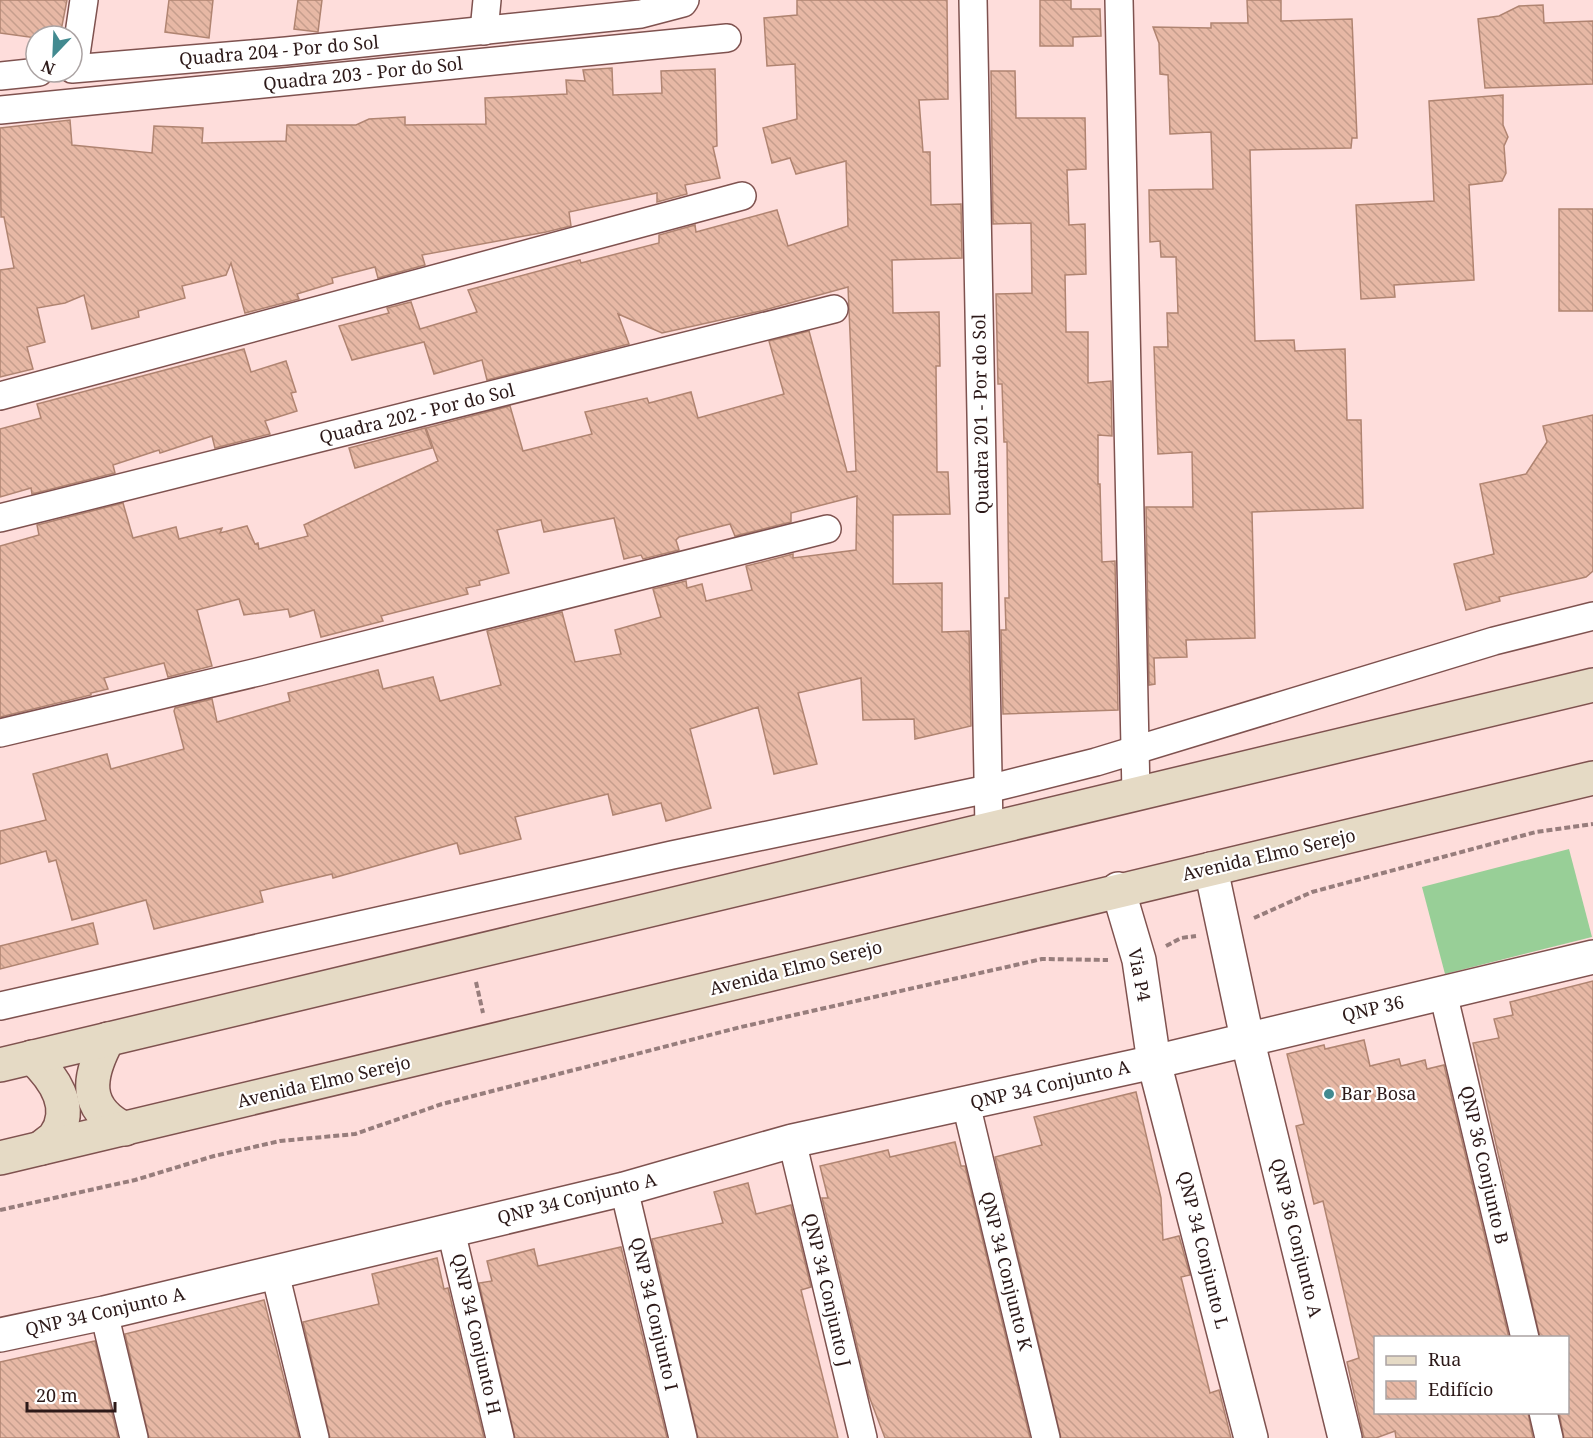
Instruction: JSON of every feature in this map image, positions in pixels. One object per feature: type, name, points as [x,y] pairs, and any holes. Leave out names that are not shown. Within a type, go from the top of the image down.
[{"type":"main road","points":[[0,1065],[1593,685]]},
{"type":"main road","name":"Avenida Elmo Serejo","points":[[0,1158],[491,1042],[1118,889],[1593,778]]},
{"type":"main road","points":[[108,1039],[96,1062],[91,1083],[96,1103],[109,1121],[125,1129]]},
{"type":"main road","points":[[32,1057],[50,1074],[60,1093],[62,1115],[56,1135],[41,1148]]},
{"type":"street","name":"Quadra 204 - Por do Sol","points":[[80,24],[84,0]]},
{"type":"street","points":[[484,31],[486,0]]},
{"type":"street","name":"Quadra 204 - Por do Sol","points":[[84,67],[286,51],[641,14],[683,3],[685,0]]},
{"type":"street","name":"Quadra 201 - Por do Sol","points":[[974,0],[990,828]]},
{"type":"street","points":[[1119,0],[1133,753],[1136,794]]},
{"type":"street","name":"Quadra 203 - Por do Sol","points":[[0,110],[727,38]]},
{"type":"street","points":[[0,76],[24,74]]},
{"type":"street","points":[[0,396],[742,196]]},
{"type":"street","name":"Quadra 202 - Por do Sol","points":[[0,518],[834,309]]},
{"type":"street","points":[[0,733],[258,672],[827,529]]},
{"type":"street","points":[[0,1006],[672,855],[988,789],[1133,753],[1494,641],[1593,616]]},
{"type":"street","points":[[1211,869],[1247,1038]]},
{"type":"street","name":"Via P4","points":[[1118,889],[1139,960],[1154,1062]]},
{"type":"street","name":"QNP 36","points":[[1154,1062],[1593,957]]},
{"type":"street","name":"QNP 36 Conjunto B","points":[[1443,993],[1525,1336]]},
{"type":"street","name":"QNP 36 Conjunto A","points":[[1247,1038],[1345,1438]]},
{"type":"street","name":"QNP 34 Conjunto A","points":[[0,1335],[275,1273],[624,1189],[792,1141],[1154,1062]]},
{"type":"street","name":"QNP 34 Conjunto L","points":[[1154,1062],[1251,1438]]},
{"type":"street","name":"QNP 34 Conjunto K","points":[[966,1104],[1046,1438]]},
{"type":"street","name":"QNP 34 Conjunto J","points":[[792,1141],[863,1438]]},
{"type":"street","name":"QNP 34 Conjunto I","points":[[624,1189],[683,1438]]},
{"type":"street","name":"QNP 34 Conjunto H","points":[[451,1231],[500,1438]]},
{"type":"street","points":[[275,1273],[315,1438]]},
{"type":"street","points":[[104,1313],[134,1438]]},
{"type":"street","points":[[1543,1414],[1549,1438]]},
{"type":"path","points":[[0,1210],[135,1180],[214,1156],[279,1141],[355,1134],[442,1104],[718,1033],[1042,959],[1139,960],[1181,938],[1226,932],[1312,892],[1536,832],[1593,824]]},
{"type":"path","points":[[469,954],[491,1042]]},
{"type":"green space","points":[[1569,849],[1592,937],[1445,974],[1422,887]]},
{"type":"building","points":[[0,0],[67,0],[62,24],[24,24],[24,36],[0,33]]},
{"type":"building","points":[[169,0],[213,0],[209,38],[165,32]]},
{"type":"building","points":[[298,0],[322,0],[318,32],[294,29]]},
{"type":"building","points":[[797,0],[947,0],[948,99],[919,100],[923,152],[930,152],[931,205],[961,204],[962,258],[892,260],[893,313],[939,312],[940,366],[936,366],[937,472],[948,472],[950,514],[893,515],[893,584],[942,583],[942,632],[969,631],[971,726],[915,739],[914,719],[863,720],[861,678],[798,693],[817,764],[774,774],[758,707],[690,729],[711,808],[666,821],[661,803],[613,815],[608,794],[515,817],[521,839],[460,854],[457,843],[333,878],[332,874],[260,891],[263,902],[154,929],[146,900],[72,920],[56,860],[49,862],[46,851],[0,864],[0,831],[46,820],[33,774],[107,754],[111,769],[184,749],[175,708],[212,699],[217,722],[290,701],[288,693],[378,670],[383,689],[433,677],[440,701],[501,685],[487,631],[562,612],[575,662],[621,654],[615,630],[661,617],[653,589],[686,581],[687,588],[702,584],[706,601],[752,590],[746,566],[793,554],[793,558],[856,550],[857,496],[791,513],[791,522],[735,536],[730,524],[679,537],[676,540],[679,550],[643,559],[641,555],[624,559],[614,518],[544,532],[541,520],[497,530],[509,573],[479,581],[480,585],[466,588],[468,594],[381,616],[383,621],[321,637],[314,610],[290,617],[288,609],[244,615],[239,599],[197,610],[212,666],[168,677],[164,663],[104,678],[108,689],[91,693],[91,695],[0,717],[0,546],[39,535],[37,525],[123,503],[133,538],[176,527],[179,539],[222,528],[220,533],[247,526],[255,544],[258,543],[259,549],[308,536],[304,525],[438,461],[426,428],[510,406],[523,451],[592,434],[585,412],[647,398],[649,403],[691,392],[698,418],[784,394],[769,341],[809,331],[847,472],[856,471],[848,287],[761,311],[662,333],[618,314],[629,344],[487,380],[482,360],[434,374],[424,342],[352,360],[339,326],[389,313],[387,308],[411,302],[420,329],[477,312],[468,290],[580,260],[581,263],[659,243],[659,235],[695,225],[696,232],[777,210],[788,246],[848,226],[846,161],[796,174],[790,158],[772,163],[763,128],[797,119],[795,64],[767,66],[764,18],[797,15]]},
{"type":"building","points":[[1040,0],[1071,0],[1071,9],[1100,9],[1101,36],[1073,37],[1073,46],[1040,46]]},
{"type":"building","points":[[1247,0],[1281,0],[1281,21],[1352,19],[1357,138],[1352,138],[1351,148],[1250,150],[1255,341],[1294,340],[1295,351],[1345,349],[1347,420],[1361,420],[1363,508],[1252,512],[1255,638],[1186,640],[1187,657],[1154,658],[1155,684],[1149,685],[1146,507],[1193,507],[1192,452],[1158,454],[1154,347],[1168,347],[1167,313],[1178,313],[1176,257],[1161,257],[1160,241],[1150,242],[1149,190],[1213,189],[1211,132],[1170,134],[1168,75],[1160,74],[1159,43],[1153,27],[1211,28],[1211,23],[1248,23]]},
{"type":"building","points":[[1543,5],[1544,23],[1593,21],[1593,84],[1485,88],[1478,19],[1499,16],[1519,6]]},
{"type":"building","points":[[612,68],[613,95],[662,93],[661,71],[715,69],[717,146],[713,147],[720,178],[685,185],[687,194],[657,202],[657,193],[569,212],[571,226],[422,255],[425,265],[378,278],[375,267],[332,278],[333,283],[297,294],[299,299],[245,313],[231,263],[226,275],[182,286],[185,298],[138,311],[139,317],[92,329],[84,295],[65,303],[37,308],[45,342],[27,347],[33,369],[0,377],[0,270],[14,268],[4,217],[1,217],[0,128],[70,120],[72,145],[152,153],[154,126],[203,128],[202,143],[286,141],[287,125],[356,125],[369,119],[405,117],[405,125],[486,124],[485,98],[567,94],[566,80],[585,81],[583,70]]},
{"type":"building","points":[[991,71],[1015,71],[1016,118],[1085,118],[1086,169],[1067,170],[1069,225],[1085,224],[1086,274],[1065,275],[1066,332],[1088,332],[1088,383],[1111,381],[1112,436],[1098,435],[1098,484],[1100,484],[1102,562],[1115,561],[1118,710],[1003,714],[1001,630],[1006,630],[1005,598],[1009,598],[1007,442],[1004,442],[1002,384],[998,384],[996,294],[1032,293],[1031,223],[993,224]]},
{"type":"building","points":[[1503,95],[1503,125],[1508,137],[1504,146],[1506,173],[1502,181],[1469,185],[1474,280],[1394,285],[1395,297],[1361,299],[1356,205],[1434,201],[1429,101]]},
{"type":"building","points":[[1559,209],[1593,209],[1593,311],[1559,311]]},
{"type":"building","points":[[244,349],[251,372],[286,361],[296,392],[291,393],[297,411],[265,421],[270,434],[215,448],[212,436],[113,465],[115,473],[32,494],[31,488],[0,497],[0,429],[41,418],[37,404]]},
{"type":"building","points":[[1593,415],[1593,571],[1586,577],[1499,597],[1500,601],[1466,610],[1454,564],[1494,554],[1480,484],[1526,474],[1547,442],[1543,426]]},
{"type":"building","points":[[425,428],[432,448],[355,468],[349,448]]},
{"type":"building","points":[[93,923],[98,944],[0,969],[0,946]]},
{"type":"building","points":[[1593,981],[1593,1438],[1564,1438],[1559,1414],[1569,1414],[1569,1336],[1540,1336],[1473,1043],[1499,1038],[1494,1019],[1513,1015],[1510,1002]]},
{"type":"building","points":[[1364,1040],[1370,1066],[1399,1059],[1401,1066],[1425,1060],[1427,1069],[1444,1065],[1509,1336],[1374,1336],[1374,1414],[1528,1414],[1533,1438],[1396,1438],[1395,1431],[1376,1438],[1364,1438],[1347,1362],[1359,1358],[1323,1201],[1314,1204],[1296,1126],[1304,1124],[1287,1054],[1324,1045],[1325,1049]]},
{"type":"building","points":[[1136,1092],[1161,1198],[1163,1240],[1179,1236],[1190,1275],[1181,1277],[1210,1393],[1219,1390],[1231,1438],[1061,1438],[995,1157],[1042,1145],[1034,1117]]},
{"type":"building","points":[[955,1142],[961,1166],[965,1166],[1030,1438],[885,1438],[869,1396],[822,1198],[828,1198],[820,1166],[888,1150],[890,1157]]},
{"type":"building","points":[[748,1183],[756,1214],[791,1205],[811,1287],[801,1290],[838,1438],[698,1438],[652,1239],[723,1223],[714,1192]]},
{"type":"building","points":[[621,1247],[667,1438],[515,1438],[479,1283],[492,1281],[487,1261],[534,1249],[538,1266]]},
{"type":"building","points":[[437,1258],[444,1289],[448,1288],[484,1438],[330,1438],[303,1322],[379,1304],[372,1274]]},
{"type":"building","points":[[264,1300],[299,1438],[149,1438],[125,1334]]},
{"type":"building","points":[[95,1341],[118,1438],[0,1438],[0,1362]]},
{"type":"place","name":"Bar Bosa","points":[[1329,1094]]}]
